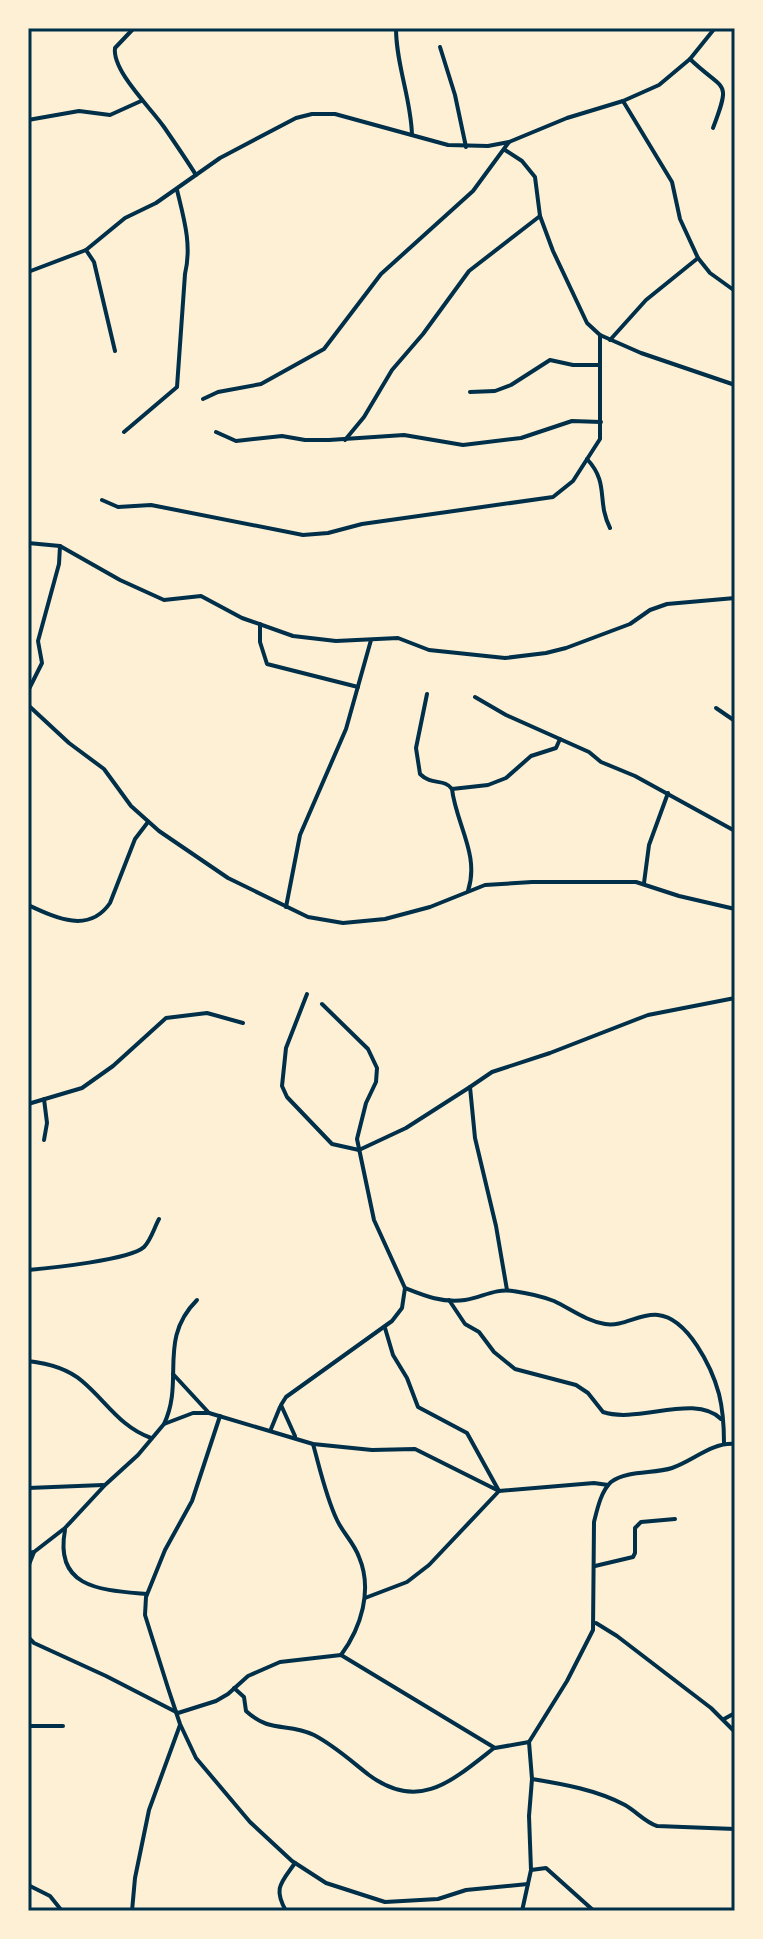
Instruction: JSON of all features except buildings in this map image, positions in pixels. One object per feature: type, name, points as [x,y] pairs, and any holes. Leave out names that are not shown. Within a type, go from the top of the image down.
[{"type":"street","points":[[134,28],[117,44],[114,53],[141,101],[163,125],[196,175]]},
{"type":"street","points":[[396,28],[398,59],[411,112],[412,135]]},
{"type":"street","points":[[28,272],[86,250],[125,218],[177,190],[220,158],[296,118],[335,114],[448,145],[466,147],[509,142],[659,85],[690,59],[715,28]]},
{"type":"street","points":[[440,47],[455,95],[466,147]]},
{"type":"street","points":[[690,59],[725,92],[713,128]]},
{"type":"street","points":[[28,120],[79,111],[110,115],[141,101]]},
{"type":"street","points":[[623,101],[672,182],[680,219],[698,258],[710,273],[735,291]]},
{"type":"street","points":[[203,399],[218,392],[261,384],[324,349],[381,274],[473,191],[509,142]]},
{"type":"street","points":[[505,150],[530,168],[535,177],[540,216],[587,323],[610,340],[735,385]]},
{"type":"street","points":[[124,432],[177,387],[189,256],[188,236],[177,190]]},
{"type":"street","points":[[345,440],[364,417],[392,370],[469,271],[540,216]]},
{"type":"street","points":[[86,250],[94,262],[115,351]]},
{"type":"street","points":[[610,340],[646,300],[698,258]]},
{"type":"street","points":[[102,500],[118,507],[151,505],[303,535],[553,497],[573,481],[600,439],[600,335]]},
{"type":"street","points":[[470,392],[495,391],[511,385],[550,360],[573,365],[600,365]]},
{"type":"street","points":[[216,432],[236,441],[282,436],[305,440],[345,440],[404,435],[463,445],[521,438],[572,421],[601,422]]},
{"type":"street","points":[[587,459],[602,478],[602,507],[610,528]]},
{"type":"street","points":[[28,543],[60,546],[152,595],[175,600],[201,596],[242,618],[293,636],[336,641],[398,638],[440,652],[518,657],[566,648],[630,624],[658,607],[735,598]]},
{"type":"street","points":[[28,691],[42,663],[38,641],[59,564],[60,546]]},
{"type":"street","points":[[260,624],[260,642],[267,664],[358,687]]},
{"type":"street","points":[[286,907],[300,835],[346,729],[371,640]]},
{"type":"street","points":[[427,694],[416,748],[420,774],[429,781],[444,782],[452,789],[454,806],[473,867],[468,891]]},
{"type":"street","points":[[475,697],[506,715],[589,752],[601,762],[635,776],[735,831]]},
{"type":"street","points":[[28,705],[69,743],[104,769],[131,806],[148,822],[228,878],[286,907],[328,922],[362,922],[406,914],[499,882],[644,883],[679,896],[735,909]]},
{"type":"street","points":[[716,708],[735,721]]},
{"type":"street","points":[[452,789],[488,785],[506,778],[531,756],[556,748],[560,739]]},
{"type":"street","points":[[644,883],[649,845],[668,793]]},
{"type":"street","points":[[28,905],[75,922],[93,920],[104,912],[115,893],[135,839],[148,822]]},
{"type":"street","points":[[307,994],[286,1048],[282,1086],[287,1097],[319,1134],[332,1144],[359,1150],[406,1128],[492,1072],[648,1015],[735,998]]},
{"type":"street","points":[[271,1429],[281,1405],[291,1392],[385,1328],[402,1308],[405,1288],[374,1220],[359,1150],[358,1134],[376,1082],[377,1068],[368,1049],[322,1004]]},
{"type":"street","points":[[28,1104],[82,1088],[113,1066],[166,1018],[207,1013],[243,1023]]},
{"type":"street","points":[[470,1087],[475,1138],[496,1226],[507,1290]]},
{"type":"street","points":[[44,1099],[47,1123],[44,1140]]},
{"type":"street","points":[[28,1270],[64,1267],[133,1253],[144,1247],[159,1219]]},
{"type":"street","points":[[405,1288],[431,1299],[449,1300],[466,1300],[507,1290],[553,1301],[601,1323],[616,1325],[655,1314],[669,1317],[688,1332],[713,1377],[723,1421],[724,1443]]},
{"type":"street","points":[[28,1567],[31,1553],[65,1528],[138,1455],[164,1424],[172,1408],[172,1353],[180,1325],[197,1300]]},
{"type":"street","points":[[449,1300],[465,1324],[479,1332],[494,1352],[515,1369],[576,1385],[588,1393],[603,1412],[626,1415],[704,1409],[723,1421]]},
{"type":"street","points":[[385,1328],[393,1355],[407,1378],[418,1407],[467,1433],[499,1491]]},
{"type":"street","points":[[28,1361],[44,1363],[80,1379],[130,1429],[151,1438]]},
{"type":"street","points":[[173,1374],[209,1413]]},
{"type":"street","points":[[281,1405],[296,1438]]},
{"type":"street","points":[[164,1424],[193,1413],[209,1413],[313,1444],[372,1450],[415,1449],[499,1491],[594,1483],[608,1485]]},
{"type":"street","points":[[220,1416],[192,1501],[165,1550],[147,1594],[145,1615],[180,1724],[196,1758],[250,1822],[295,1863],[326,1883],[385,1902],[438,1899],[466,1890],[528,1884]]},
{"type":"street","points":[[522,1911],[531,1870],[529,1816],[532,1779],[529,1742],[591,1639],[595,1623],[594,1522],[598,1506],[608,1485],[620,1478],[673,1468],[724,1443],[735,1444]]},
{"type":"street","points":[[313,1444],[332,1509],[360,1558],[365,1598],[361,1620],[341,1655]]},
{"type":"street","points":[[28,1488],[105,1485]]},
{"type":"street","points":[[365,1598],[407,1582],[434,1560],[499,1491]]},
{"type":"street","points":[[595,1566],[633,1557],[635,1528],[641,1522],[675,1519]]},
{"type":"street","points":[[65,1528],[64,1557],[76,1578],[106,1589],[147,1594]]},
{"type":"street","points":[[595,1623],[617,1636],[724,1719],[735,1732]]},
{"type":"street","points":[[28,1637],[34,1643],[178,1713],[216,1701],[248,1676],[280,1662],[341,1655],[495,1748]]},
{"type":"street","points":[[234,1688],[244,1697],[246,1711],[260,1723],[311,1734],[397,1791],[420,1792],[442,1785],[495,1748],[529,1742]]},
{"type":"street","points":[[724,1719],[735,1713]]},
{"type":"street","points":[[132,1911],[135,1878],[149,1810],[180,1724]]},
{"type":"street","points":[[28,1726],[63,1726]]},
{"type":"street","points":[[532,1779],[602,1796],[625,1805],[648,1823],[657,1826],[735,1829]]},
{"type":"street","points":[[286,1911],[277,1896],[278,1890],[295,1863]]},
{"type":"street","points":[[531,1870],[546,1868],[594,1911]]},
{"type":"street","points":[[28,1885],[50,1896],[62,1911]]},
{"type":"street","points":[[384,1911],[385,1902]]}]
